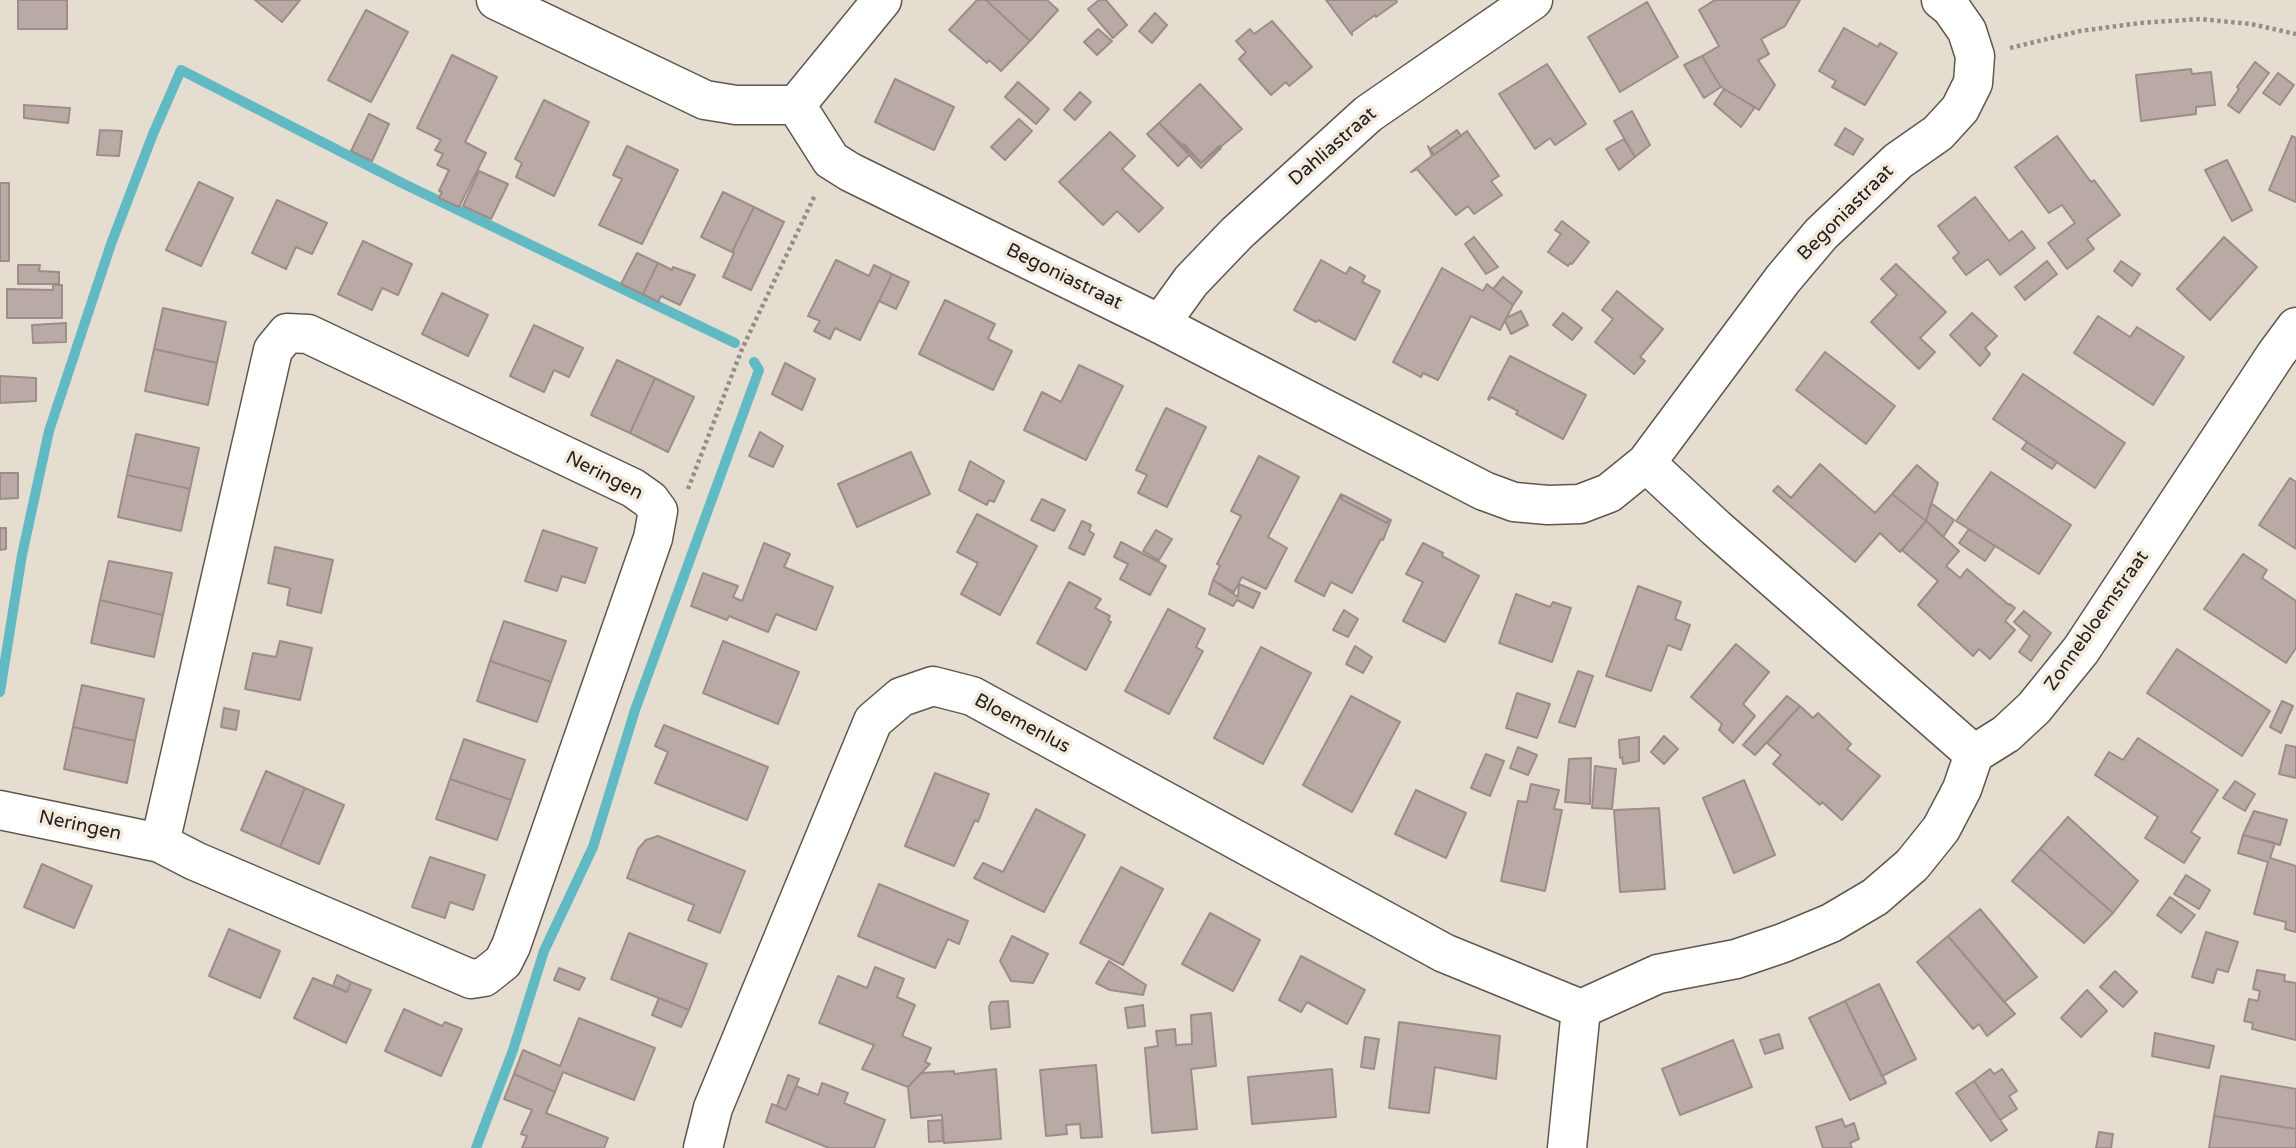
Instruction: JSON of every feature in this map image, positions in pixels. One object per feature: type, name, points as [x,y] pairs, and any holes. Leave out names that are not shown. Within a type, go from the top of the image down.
[{"type":"street","points":[[496,0],[705,100],[736,105],[796,105],[882,0]]},
{"type":"street","name":"Dahliastraat","points":[[1160,324],[1191,281],[1237,233],[1368,114],[1533,0]]},
{"type":"street","points":[[1941,0],[1951,8],[1967,30],[1975,56]]},
{"type":"street","name":"Begoniastraat","points":[[796,105],[831,160],[850,172],[1160,324],[1484,491],[1514,502],[1548,505],[1580,503],[1609,493],[1646,463],[1783,279],[1821,234],[1898,161],[1938,133],[1960,109],[1973,83],[1975,56]]},
{"type":"street","name":"Zonnebloemstraat","points":[[1974,754],[2006,734],[2034,708],[2081,650],[2296,327]]},
{"type":"street","name":"Neringen","points":[[0,810],[160,843],[195,862],[471,979],[484,977],[503,962],[511,946],[653,538],[658,511],[650,500],[634,488],[308,334],[287,333],[273,350],[160,843]]},
{"type":"street","points":[[1567,1148],[1581,1009],[1658,974],[1736,959],[1783,943],[1831,923],[1875,897],[1912,865],[1941,829],[1962,789],[1974,754],[1646,463]]},
{"type":"street","name":"Bloemenlus","points":[[703,1148],[713,1108],[873,721],[901,697],[933,686],[972,696],[1444,953],[1581,1009]]},
{"type":"path","points":[[1975,56],[2080,32],[2140,23],[2200,19],[2251,24],[2296,34]]},
{"type":"path","points":[[658,511],[691,486],[742,349],[831,160]]},
{"type":"building","points":[[18,0],[67,0],[67,29],[18,29]]},
{"type":"building","points":[[255,0],[300,0],[282,22]]},
{"type":"building","points":[[977,0],[986,0],[1030,41],[1001,71],[989,60],[987,63],[949,30]]},
{"type":"building","points":[[986,0],[1047,0],[1058,10],[1030,41]]},
{"type":"building","points":[[1099,0],[1106,0],[1127,25],[1113,38],[1088,9]]},
{"type":"building","points":[[1326,0],[1397,2],[1376,17],[1375,15],[1352,32],[1352,35]]},
{"type":"building","points":[[1715,0],[1800,0],[1785,26],[1761,39],[1769,54],[1758,60],[1775,85],[1759,110],[1721,87],[1702,56],[1719,46],[1699,10]]},
{"type":"building","points":[[1647,2],[1678,57],[1620,92],[1588,37]]},
{"type":"building","points":[[366,10],[408,32],[371,102],[328,80]]},
{"type":"building","points":[[1155,13],[1167,25],[1152,43],[1139,31]]},
{"type":"building","points":[[1272,21],[1312,67],[1289,86],[1286,82],[1271,95],[1239,59],[1246,52],[1236,41],[1250,29],[1254,34]]},
{"type":"building","points":[[1844,28],[1878,47],[1880,43],[1897,53],[1865,105],[1832,87],[1836,81],[1819,71]]},
{"type":"building","points":[[1098,29],[1112,41],[1097,55],[1084,42]]},
{"type":"building","points":[[452,55],[497,77],[465,142],[486,153],[459,207],[439,198],[442,192],[439,191],[449,170],[437,165],[443,154],[435,150],[441,140],[417,128]]},
{"type":"building","points":[[1702,56],[1721,87],[1704,98],[1684,65]]},
{"type":"building","points":[[2255,62],[2269,73],[2239,113],[2228,105]]},
{"type":"building","points":[[1547,64],[1586,124],[1555,145],[1550,138],[1535,149],[1499,94]]},
{"type":"building","points":[[2191,69],[2192,74],[2211,72],[2215,105],[2196,107],[2196,114],[2141,121],[2136,75]]},
{"type":"building","points":[[2278,73],[2294,85],[2280,105],[2263,93]]},
{"type":"building","points":[[895,79],[954,107],[934,150],[875,122]]},
{"type":"building","points":[[1018,82],[1049,109],[1036,124],[1005,97]]},
{"type":"building","points":[[1200,84],[1242,129],[1201,163],[1159,123]]},
{"type":"building","points":[[1724,89],[1755,107],[1741,127],[1714,104]]},
{"type":"building","points":[[1080,92],[1091,102],[1075,120],[1064,110]]},
{"type":"building","points":[[544,100],[589,122],[554,196],[516,177],[522,163],[515,159]]},
{"type":"building","points":[[24,105],[70,108],[68,123],[24,118]]},
{"type":"building","points":[[1632,111],[1650,145],[1635,157],[1614,121]]},
{"type":"building","points":[[369,114],[389,124],[372,161],[351,151]]},
{"type":"building","points":[[1019,119],[1032,131],[1005,160],[991,147]]},
{"type":"building","points":[[1159,123],[1189,155],[1178,166],[1147,134]]},
{"type":"building","points":[[1845,128],[1863,139],[1853,155],[1835,145]]},
{"type":"building","points":[[100,130],[122,131],[119,156],[97,155]]},
{"type":"building","points":[[1457,130],[1461,136],[1434,155],[1430,149]]},
{"type":"building","points":[[1467,131],[1499,176],[1491,181],[1502,195],[1474,214],[1468,206],[1456,215],[1417,169],[1411,172],[1432,156],[1428,146],[1434,155]]},
{"type":"building","points":[[1110,132],[1135,156],[1122,169],[1163,208],[1139,232],[1117,211],[1103,225],[1059,182]]},
{"type":"building","points":[[2057,136],[2120,215],[2087,239],[2094,249],[2067,269],[2048,243],[2075,223],[2062,205],[2049,213],[2015,167]]},
{"type":"building","points":[[2292,136],[2296,138],[2296,202],[2269,190]]},
{"type":"building","points":[[1624,139],[1635,157],[1619,170],[1606,149]]},
{"type":"building","points":[[1184,144],[1201,163],[1219,146],[1221,148],[1201,168],[1181,146]]},
{"type":"building","points":[[627,146],[678,170],[642,244],[599,225],[622,179],[613,175]]},
{"type":"building","points":[[2227,160],[2252,210],[2232,221],[2205,170]]},
{"type":"building","points":[[479,171],[508,184],[491,219],[463,206]]},
{"type":"building","points":[[199,182],[233,198],[201,266],[166,250]]},
{"type":"building","points":[[0,183],[9,183],[9,261],[0,261]]},
{"type":"building","points":[[723,192],[754,207],[732,252],[701,237]]},
{"type":"building","points":[[1975,197],[2009,241],[2022,231],[2035,248],[2000,275],[1988,259],[1966,275],[1953,258],[1959,253],[1938,226]]},
{"type":"building","points":[[277,200],[327,223],[312,254],[296,247],[286,269],[252,253]]},
{"type":"building","points":[[754,207],[784,222],[751,290],[723,277]]},
{"type":"building","points":[[1562,221],[1589,242],[1568,266],[1548,252],[1561,234],[1555,230]]},
{"type":"building","points":[[1474,237],[1498,267],[1486,274],[1465,244]]},
{"type":"building","points":[[2224,237],[2257,267],[2210,320],[2177,289]]},
{"type":"building","points":[[363,241],[412,264],[398,295],[382,288],[372,310],[338,294]]},
{"type":"building","points":[[637,253],[658,263],[643,294],[621,284]]},
{"type":"building","points":[[836,260],[869,276],[874,265],[892,274],[860,340],[835,328],[830,339],[814,331],[820,321],[808,316]]},
{"type":"building","points":[[1321,260],[1346,274],[1350,267],[1365,276],[1362,282],[1380,291],[1355,340],[1294,310]]},
{"type":"building","points":[[2047,261],[2057,274],[2025,300],[2015,287]]},
{"type":"building","points":[[2121,261],[2140,274],[2132,286],[2114,271]]},
{"type":"building","points":[[658,263],[672,270],[673,267],[695,275],[680,305],[661,296],[658,302],[643,294]]},
{"type":"building","points":[[1896,264],[1946,312],[1920,338],[1935,352],[1919,369],[1871,322],[1897,295],[1881,279]]},
{"type":"building","points":[[18,265],[40,265],[39,271],[59,272],[59,284],[18,284]]},
{"type":"building","points":[[1442,268],[1483,291],[1487,284],[1513,305],[1500,330],[1471,316],[1438,380],[1423,373],[1421,377],[1393,362]]},
{"type":"building","points":[[892,274],[909,282],[896,309],[879,301]]},
{"type":"building","points":[[1503,277],[1522,292],[1513,305],[1493,289]]},
{"type":"building","points":[[53,285],[62,285],[62,318],[7,318],[7,289],[53,290]]},
{"type":"building","points":[[1617,291],[1663,329],[1640,357],[1645,361],[1634,374],[1595,342],[1613,319],[1602,310]]},
{"type":"building","points":[[442,293],[488,315],[468,356],[422,334]]},
{"type":"building","points":[[945,300],[995,324],[988,339],[1012,351],[993,390],[919,354]]},
{"type":"building","points":[[163,308],[226,322],[217,363],[154,349]]},
{"type":"building","points":[[1521,311],[1528,325],[1511,334],[1506,318]]},
{"type":"building","points":[[1563,313],[1582,328],[1572,340],[1553,325]]},
{"type":"building","points":[[1972,313],[1997,336],[1985,348],[1990,354],[1980,366],[1950,335]]},
{"type":"building","points":[[2098,316],[2130,337],[2137,327],[2184,357],[2153,405],[2074,353]]},
{"type":"building","points":[[66,323],[66,342],[33,343],[32,325]]},
{"type":"building","points":[[534,325],[583,348],[569,377],[554,370],[544,392],[510,376]]},
{"type":"building","points":[[154,349],[217,363],[208,405],[145,391]]},
{"type":"building","points":[[1825,352],[1895,406],[1866,444],[1796,390]]},
{"type":"building","points":[[1510,356],[1586,395],[1563,439],[1516,414],[1518,411],[1491,397],[1488,399]]},
{"type":"building","points":[[617,360],[655,378],[630,433],[591,415]]},
{"type":"building","points":[[785,363],[815,379],[802,410],[772,394]]},
{"type":"building","points":[[1079,365],[1123,386],[1086,460],[1024,430],[1042,392],[1061,402]]},
{"type":"building","points":[[2023,374],[2125,443],[2095,488],[1993,419]]},
{"type":"building","points":[[0,376],[36,378],[36,401],[0,403]]},
{"type":"building","points":[[655,378],[694,397],[668,452],[630,433]]},
{"type":"building","points":[[1166,408],[1206,427],[1167,507],[1138,493],[1147,475],[1136,470]]},
{"type":"building","points":[[760,432],[783,446],[773,467],[749,456]]},
{"type":"building","points":[[136,434],[199,448],[190,489],[127,475]]},
{"type":"building","points":[[2027,442],[2057,462],[2052,469],[2022,449]]},
{"type":"building","points":[[911,452],[930,494],[857,527],[838,484]]},
{"type":"building","points":[[1259,456],[1299,477],[1268,537],[1287,548],[1266,589],[1242,577],[1234,592],[1213,580],[1220,566],[1217,564],[1241,516],[1231,511]]},
{"type":"building","points":[[970,461],[1004,481],[994,502],[989,500],[987,505],[959,490]]},
{"type":"building","points":[[1820,464],[1875,513],[1892,494],[1926,521],[1900,552],[1880,533],[1855,562],[1773,491],[1778,486],[1791,498]]},
{"type":"building","points":[[1917,465],[1938,483],[1926,521],[1892,494]]},
{"type":"building","points":[[1991,472],[2071,525],[2039,574],[1956,521]]},
{"type":"building","points":[[0,473],[18,473],[18,498],[0,499]]},
{"type":"building","points":[[127,475],[190,489],[181,531],[118,517]]},
{"type":"building","points":[[2290,478],[2296,482],[2296,549],[2259,525]]},
{"type":"building","points":[[1341,494],[1341,499],[1387,523],[1391,520],[1383,540],[1381,539],[1352,593],[1331,582],[1324,596],[1295,581]]},
{"type":"building","points":[[1343,495],[1389,519],[1387,523],[1341,499]]},
{"type":"building","points":[[1042,499],[1065,510],[1054,531],[1031,520]]},
{"type":"building","points":[[1931,503],[1954,520],[1943,537],[1926,521]]},
{"type":"building","points":[[977,514],[1037,546],[1000,615],[961,594],[978,563],[957,552]]},
{"type":"building","points":[[1082,521],[1091,525],[1089,531],[1094,534],[1084,555],[1069,548]]},
{"type":"building","points":[[1926,521],[1959,551],[1946,566],[1960,578],[1967,569],[2015,608],[2005,621],[2015,630],[1990,659],[1979,649],[1973,656],[1918,605],[1938,581],[1902,550]]},
{"type":"building","points":[[0,528],[6,528],[6,549],[0,550]]},
{"type":"building","points":[[1969,529],[1995,546],[1985,561],[1959,543]]},
{"type":"building","points":[[543,530],[597,548],[585,583],[562,576],[557,591],[525,581]]},
{"type":"building","points":[[1156,530],[1172,539],[1159,560],[1143,551]]},
{"type":"building","points":[[1121,542],[1166,566],[1150,595],[1120,579],[1128,564],[1114,557]]},
{"type":"building","points":[[764,543],[790,554],[784,567],[833,587],[816,630],[776,614],[768,632],[729,616],[727,620],[691,606],[703,573],[738,586],[733,597],[742,601]]},
{"type":"building","points":[[1423,543],[1479,576],[1445,642],[1403,621],[1423,582],[1406,574]]},
{"type":"building","points":[[275,547],[333,560],[321,613],[287,605],[290,588],[268,583]]},
{"type":"building","points":[[2243,554],[2267,570],[2262,578],[2296,601],[2296,648],[2286,663],[2204,609]]},
{"type":"building","points":[[109,561],[172,573],[163,615],[100,600]]},
{"type":"building","points":[[1213,580],[1238,597],[1239,584],[1260,593],[1253,608],[1237,600],[1233,606],[1209,594]]},
{"type":"building","points":[[1069,582],[1101,599],[1095,608],[1110,616],[1108,620],[1111,622],[1086,670],[1037,643]]},
{"type":"building","points":[[1638,586],[1681,602],[1675,619],[1690,625],[1681,650],[1668,645],[1651,691],[1606,676]]},
{"type":"building","points":[[1516,594],[1550,607],[1553,602],[1571,608],[1552,662],[1499,643]]},
{"type":"building","points":[[100,600],[163,615],[154,657],[91,643]]},
{"type":"building","points":[[1168,609],[1205,629],[1196,647],[1203,651],[1169,714],[1125,691]]},
{"type":"building","points":[[1344,610],[1358,619],[1348,637],[1333,630]]},
{"type":"building","points":[[2024,611],[2051,633],[2031,661],[2019,652],[2030,636],[2014,622]]},
{"type":"building","points":[[504,621],[566,641],[551,682],[490,661]]},
{"type":"building","points":[[280,641],[312,648],[300,700],[245,689],[253,653],[276,657]]},
{"type":"building","points":[[723,641],[799,672],[778,724],[703,693]]},
{"type":"building","points":[[1736,644],[1769,672],[1743,704],[1755,716],[1733,743],[1719,730],[1722,724],[1691,697]]},
{"type":"building","points":[[1355,646],[1372,657],[1363,673],[1346,664]]},
{"type":"building","points":[[1261,647],[1311,673],[1263,764],[1214,738]]},
{"type":"building","points":[[2177,649],[2270,711],[2242,756],[2147,693]]},
{"type":"building","points":[[490,661],[551,682],[537,722],[477,701]]},
{"type":"building","points":[[1578,671],[1593,676],[1575,727],[1559,722]]},
{"type":"building","points":[[82,685],[144,699],[135,741],[73,727]]},
{"type":"building","points":[[1517,693],[1550,704],[1537,738],[1506,728]]},
{"type":"building","points":[[1351,696],[1400,722],[1352,812],[1303,785]]},
{"type":"building","points":[[1787,696],[1800,706],[1755,755],[1743,745]]},
{"type":"building","points":[[2282,701],[2293,706],[2281,733],[2270,727]]},
{"type":"building","points":[[1800,706],[1813,718],[1818,713],[1851,744],[1847,749],[1880,776],[1842,820],[1822,802],[1820,805],[1773,764],[1781,755],[1767,743]]},
{"type":"building","points":[[224,708],[239,711],[236,730],[221,727]]},
{"type":"building","points":[[664,725],[768,767],[747,820],[655,783],[668,752],[655,746]]},
{"type":"building","points":[[73,727],[135,741],[127,783],[64,769]]},
{"type":"building","points":[[1664,736],[1678,749],[1664,764],[1651,752]]},
{"type":"building","points":[[1639,737],[1639,761],[1623,764],[1619,740]]},
{"type":"building","points":[[2138,738],[2218,790],[2191,832],[2200,838],[2184,863],[2145,838],[2158,817],[2095,775],[2109,752],[2123,760]]},
{"type":"building","points":[[464,739],[525,760],[511,800],[450,779]]},
{"type":"building","points":[[2286,745],[2296,747],[2296,778],[2279,774]]},
{"type":"building","points":[[1518,747],[1537,755],[1528,775],[1510,768]]},
{"type":"building","points":[[1486,754],[1504,761],[1490,796],[1471,788]]},
{"type":"building","points":[[1591,758],[1590,804],[1565,802],[1569,759]]},
{"type":"building","points":[[1595,766],[1616,769],[1612,809],[1592,808]]},
{"type":"building","points":[[266,771],[305,788],[280,847],[241,830]]},
{"type":"building","points":[[935,773],[989,794],[978,822],[975,820],[954,866],[905,846]]},
{"type":"building","points":[[450,779],[511,800],[497,840],[436,819]]},
{"type":"building","points":[[1744,780],[1775,855],[1734,873],[1703,798]]},
{"type":"building","points":[[2235,781],[2255,794],[2245,811],[2223,798]]},
{"type":"building","points":[[1531,784],[1559,790],[1554,809],[1562,810],[1545,891],[1501,881],[1518,801],[1527,802]]},
{"type":"building","points":[[305,788],[344,805],[319,864],[280,847]]},
{"type":"building","points":[[1416,790],[1466,813],[1446,858],[1395,834]]},
{"type":"building","points":[[1659,808],[1665,889],[1620,892],[1614,810]]},
{"type":"building","points":[[1036,809],[1085,835],[1044,912],[974,878],[983,863],[1003,872]]},
{"type":"building","points":[[2254,811],[2287,820],[2280,845],[2243,835]]},
{"type":"building","points":[[2068,817],[2138,881],[2113,913],[2040,849]]},
{"type":"building","points":[[2243,835],[2275,843],[2270,858],[2296,866],[2296,932],[2285,929],[2286,922],[2254,914],[2268,862],[2238,853]]},
{"type":"building","points":[[658,836],[745,871],[720,933],[688,920],[694,905],[627,878],[638,849],[646,840]]},
{"type":"building","points":[[2040,849],[2113,913],[2084,943],[2012,881]]},
{"type":"building","points":[[430,857],[485,875],[473,910],[450,902],[445,918],[412,907]]},
{"type":"building","points":[[42,864],[92,886],[74,928],[24,907]]},
{"type":"building","points":[[1121,867],[1163,889],[1123,965],[1080,943]]},
{"type":"building","points":[[2186,875],[2210,890],[2199,909],[2174,894]]},
{"type":"building","points":[[879,884],[968,921],[959,944],[948,939],[935,968],[858,936]]},
{"type":"building","points":[[2170,897],[2195,915],[2181,933],[2157,915]]},
{"type":"building","points":[[1980,909],[2037,977],[2004,1002],[1948,936]]},
{"type":"building","points":[[1210,913],[1260,940],[1233,991],[1182,964]]},
{"type":"building","points":[[229,929],[280,951],[260,998],[209,976]]},
{"type":"building","points":[[2206,932],[2238,942],[2228,972],[2217,969],[2213,983],[2192,977]]},
{"type":"building","points":[[629,933],[707,964],[689,1010],[611,979]]},
{"type":"building","points":[[1012,936],[1048,954],[1033,983],[1011,981],[1000,961]]},
{"type":"building","points":[[1948,936],[2015,1014],[1987,1036],[1979,1024],[1973,1029],[1917,962]]},
{"type":"building","points":[[1301,956],[1365,990],[1347,1024],[1307,1002],[1301,1012],[1279,1000]]},
{"type":"building","points":[[1109,961],[1146,985],[1143,995],[1110,990],[1096,983]]},
{"type":"building","points":[[875,967],[904,979],[897,997],[915,1005],[902,1036],[931,1048],[925,1062],[930,1064],[908,1087],[862,1069],[874,1045],[819,1023],[838,976],[867,988]]},
{"type":"building","points":[[559,968],[585,978],[579,990],[554,980]]},
{"type":"building","points":[[2257,970],[2285,975],[2284,981],[2296,983],[2296,1040],[2252,1029],[2253,1023],[2244,1021],[2249,999],[2258,1001],[2260,991],[2253,989]]},
{"type":"building","points":[[2115,971],[2137,992],[2123,1007],[2100,987]]},
{"type":"building","points":[[337,975],[351,982],[347,992],[333,986]]},
{"type":"building","points":[[313,978],[347,992],[351,982],[371,990],[346,1043],[294,1018]]},
{"type":"building","points":[[1879,984],[1916,1059],[1882,1076],[1845,1001]]},
{"type":"building","points":[[2087,990],[2107,1011],[2081,1037],[2061,1018]]},
{"type":"building","points":[[659,998],[689,1010],[681,1027],[652,1015]]},
{"type":"building","points":[[1008,1001],[1010,1027],[991,1029],[991,1002]]},
{"type":"building","points":[[1845,1001],[1886,1083],[1850,1100],[1809,1018]]},
{"type":"building","points":[[1143,1005],[1145,1026],[1128,1028],[1125,1008]]},
{"type":"building","points":[[404,1009],[442,1026],[445,1022],[462,1029],[441,1076],[385,1051]]},
{"type":"building","points":[[1211,1013],[1216,1066],[1191,1069],[1197,1129],[1152,1133],[1145,1048],[1158,1046],[1156,1031],[1175,1029],[1176,1045],[1192,1044],[1191,1015]]},
{"type":"building","points":[[579,1018],[655,1048],[634,1100],[563,1072],[555,1092],[514,1074],[523,1050],[560,1066]]},
{"type":"building","points":[[1399,1022],[1500,1036],[1496,1079],[1435,1067],[1429,1113],[1389,1108]]},
{"type":"building","points":[[2155,1033],[2214,1046],[2209,1068],[2152,1056]]},
{"type":"building","points":[[1779,1034],[1783,1048],[1765,1054],[1760,1040]]},
{"type":"building","points":[[1365,1037],[1379,1039],[1374,1069],[1361,1067]]},
{"type":"building","points":[[1733,1040],[1752,1087],[1680,1115],[1662,1069]]},
{"type":"building","points":[[1096,1065],[1102,1137],[1081,1138],[1080,1124],[1066,1125],[1067,1134],[1046,1136],[1040,1070]]},
{"type":"building","points":[[996,1069],[1001,1139],[944,1143],[942,1115],[911,1118],[908,1087],[921,1073],[954,1071],[954,1074]]},
{"type":"building","points":[[1332,1069],[1336,1117],[1252,1124],[1248,1077]]},
{"type":"building","points":[[1990,1069],[1994,1074],[2002,1069],[2017,1091],[2009,1096],[2017,1109],[2000,1120],[1974,1081]]},
{"type":"building","points":[[514,1074],[555,1092],[546,1113],[608,1138],[604,1148],[522,1148],[527,1136],[521,1134],[532,1110],[504,1099]]},
{"type":"building","points":[[788,1075],[799,1079],[786,1110],[777,1106]]},
{"type":"building","points":[[2221,1076],[2296,1089],[2296,1129],[2214,1116]]},
{"type":"building","points":[[1974,1081],[2007,1130],[1991,1141],[1956,1093]]},
{"type":"building","points":[[822,1083],[848,1093],[844,1103],[885,1120],[874,1148],[829,1148],[766,1122],[772,1104],[786,1110],[796,1086],[818,1095]]},
{"type":"building","points":[[2214,1116],[2296,1129],[2296,1148],[2209,1148]]},
{"type":"building","points":[[1842,1119],[1845,1127],[1854,1123],[1859,1139],[1850,1143],[1852,1148],[1823,1148],[1816,1127]]},
{"type":"building","points":[[942,1120],[943,1141],[929,1142],[928,1121]]},
{"type":"building","points":[[2099,1132],[2113,1134],[2111,1148],[2096,1148]]},
{"type":"waterway","points":[[0,692],[22,555],[49,431],[111,244],[181,70],[406,185],[735,343]]},
{"type":"waterway","points":[[476,1148],[513,1050],[544,951],[593,847],[635,710],[759,370],[754,362]]}]
